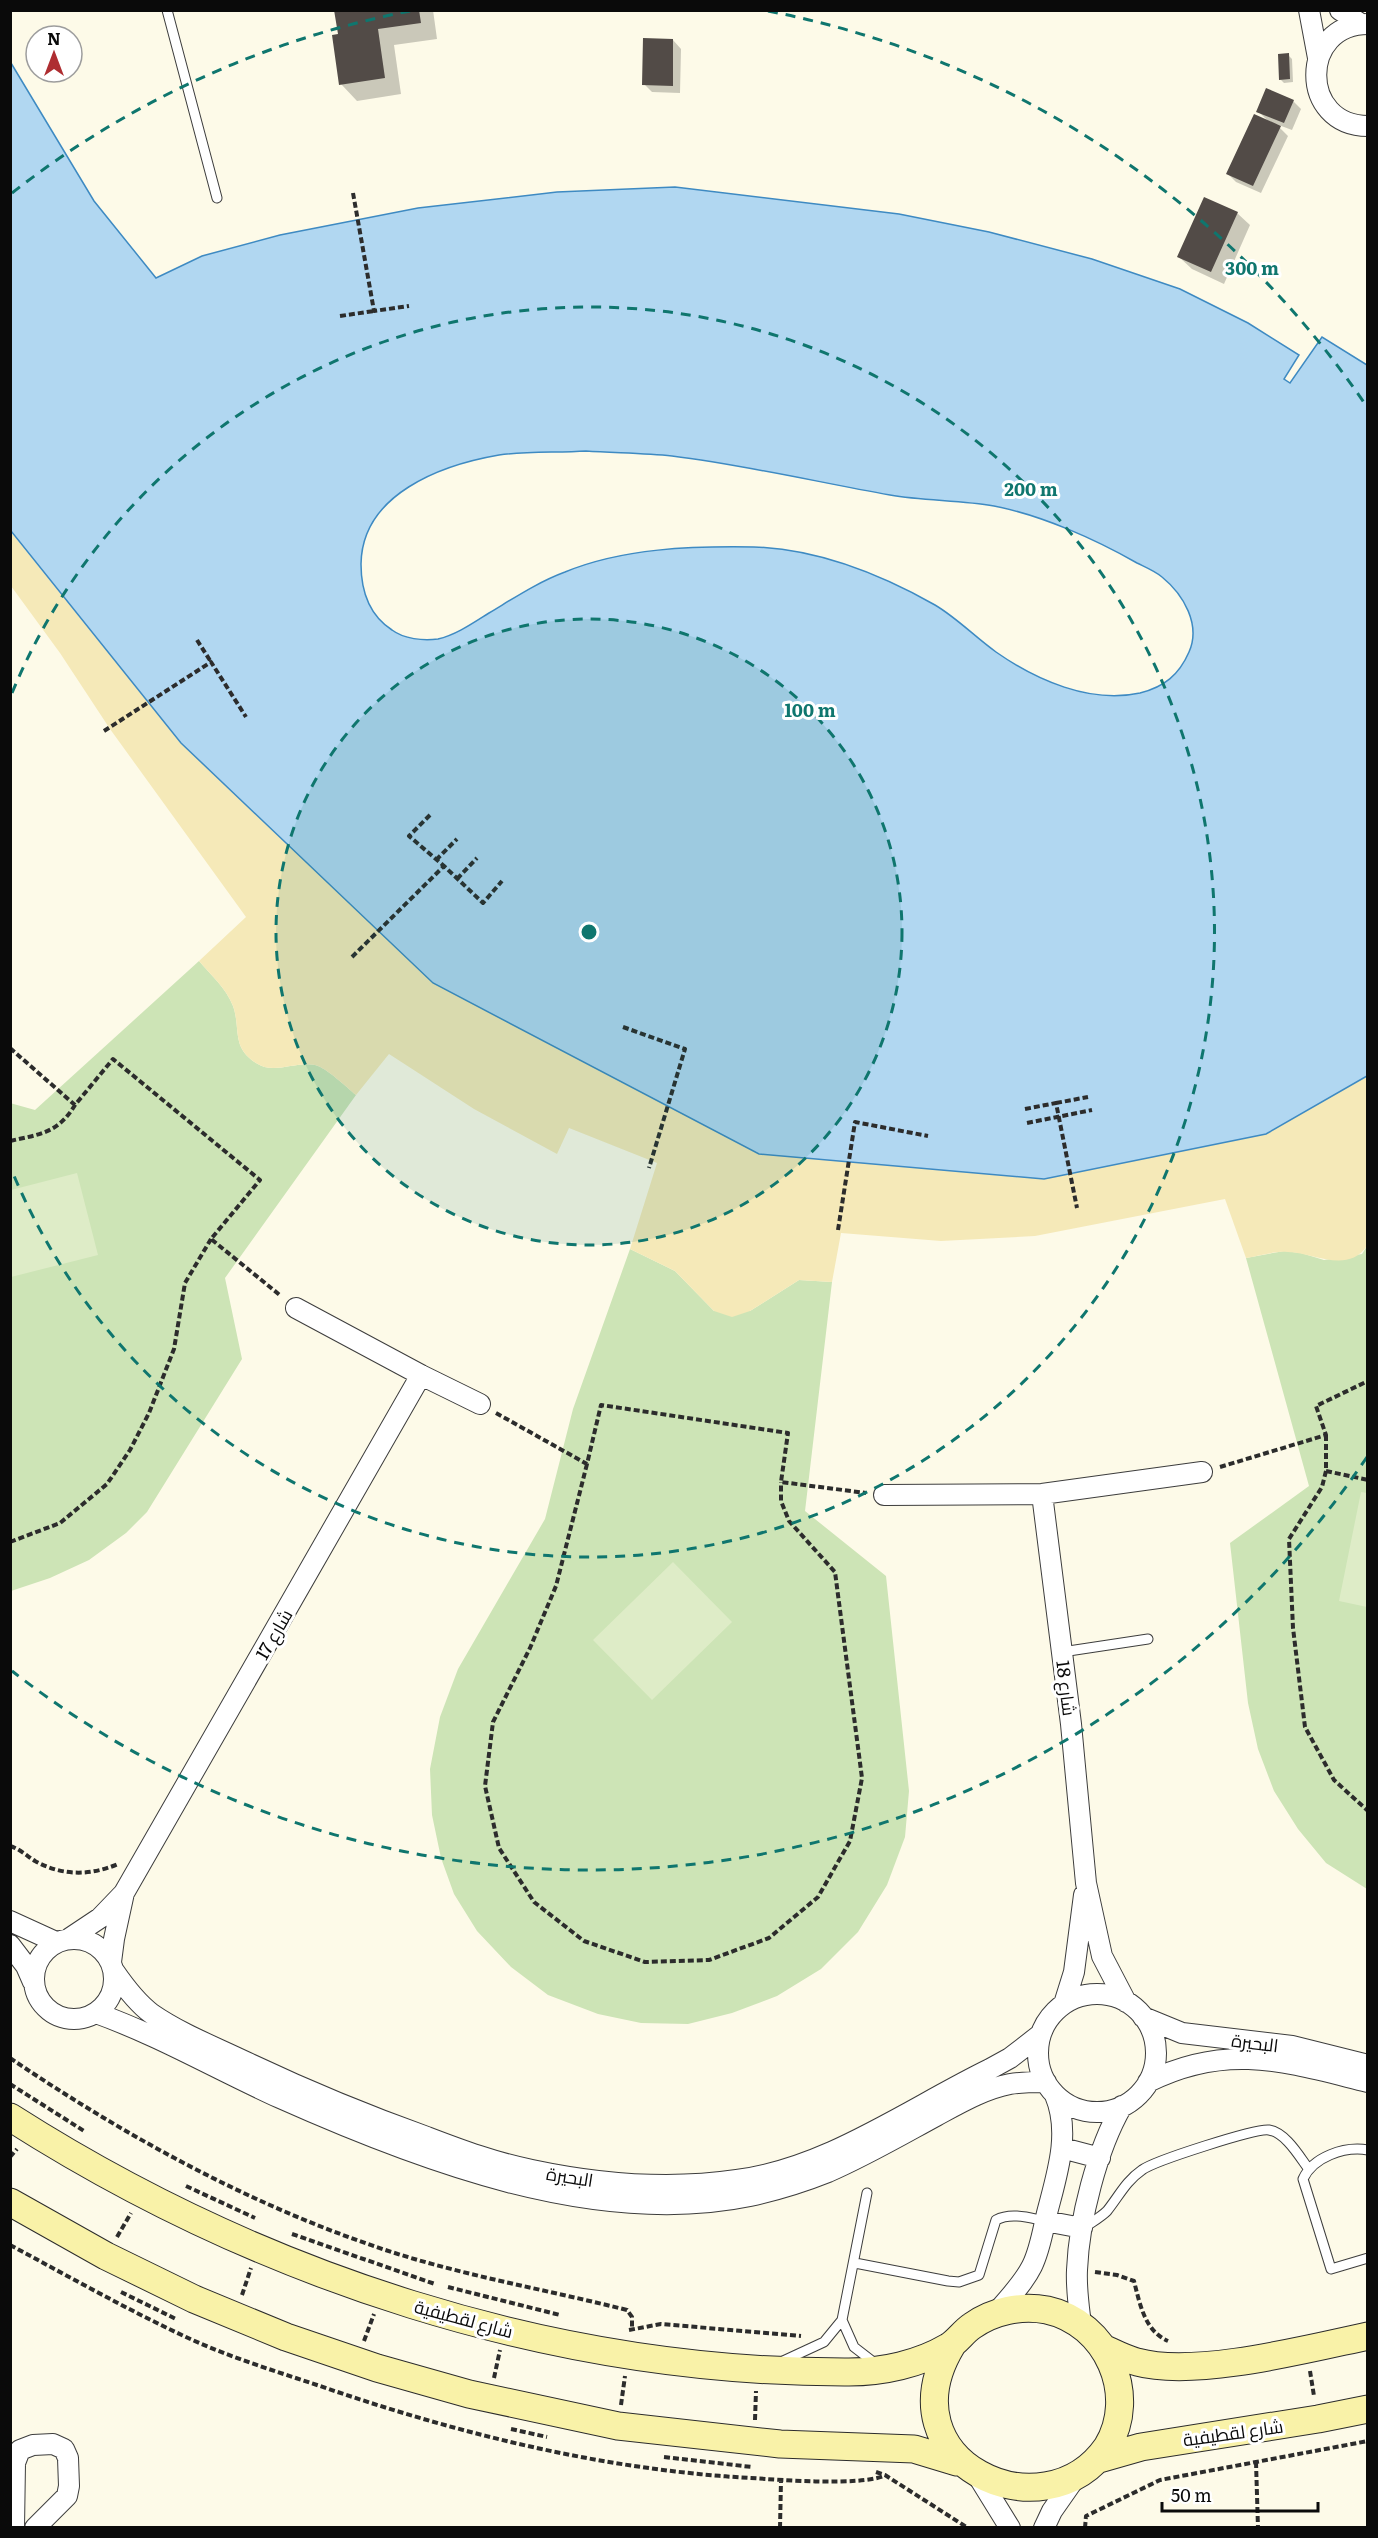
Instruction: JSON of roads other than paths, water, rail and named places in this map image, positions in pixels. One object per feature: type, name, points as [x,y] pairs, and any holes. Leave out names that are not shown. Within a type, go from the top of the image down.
[{"type":"street","points":[[1309,10],[1318,58],[1316,81],[1323,103],[1339,119],[1350,124],[1368,126]]},
{"type":"street","points":[[1340,10],[1364,24]]},
{"type":"street","points":[[1318,58],[1323,48],[1340,32],[1364,24]]},
{"type":"street","points":[[296,1308],[480,1404]]},
{"type":"street","name":"شارع 17","points":[[63,1940],[100,1918],[124,1893],[421,1375]]},
{"type":"street","points":[[884,1495],[1042,1494],[1202,1472]]},
{"type":"street","name":"شارع 18","points":[[1042,1494],[1071,1724],[1086,1883],[1102,1956],[1126,2002]]},
{"type":"street","name":"شارع 18","points":[[1064,2004],[1074,1972],[1086,1883]]},
{"type":"street","name":"شارع 17","points":[[113,1967],[114,1940],[124,1893]]},
{"type":"street","points":[[10,1921],[63,1940],[80,1939],[99,1947],[113,1967],[113,1991],[103,2007],[96,2013],[76,2019],[56,2015],[40,2001],[20,1956],[10,1945]]},
{"type":"street","points":[[33,1982],[34,1972],[42,1954],[63,1940]]},
{"type":"street","name":"البحيرة","points":[[113,1967],[125,1987],[151,2013],[307,2100]]},
{"type":"street","points":[[995,2314],[1017,2289],[1032,2266],[1062,2148],[1062,2120],[1051,2088],[1040,2067],[1038,2051],[1041,2034],[1050,2018],[1064,2004],[1088,1995],[1114,1997],[1126,2002],[1143,2017],[1154,2037],[1156,2049],[1153,2072],[1141,2092],[1122,2106],[1104,2111],[1086,2111],[1070,2105],[1051,2088]]},
{"type":"street","name":"البحيرة","points":[[96,2013],[307,2100],[370,2117],[496,2161],[591,2188],[738,2180],[871,2140],[984,2092],[1013,2084],[1051,2088]]},
{"type":"street","name":"البحيرة","points":[[1143,2017],[1182,2033],[1271,2043],[1368,2065]]},
{"type":"street","name":"البحيرة","points":[[871,2140],[1010,2058],[1041,2034]]},
{"type":"street","name":"البحيرة","points":[[1148,2082],[1186,2066],[1225,2058],[1243,2057],[1288,2064],[1368,2082]]},
{"type":"street","points":[[1082,2325],[1077,2270],[1082,2228],[1110,2127],[1122,2106]]},
{"type":"street","name":"شارع لقطيفية","points":[[10,2117],[142,2193],[259,2249],[442,2314],[563,2343],[630,2342],[719,2367],[853,2373],[912,2363],[952,2345]]},
{"type":"street","points":[[1062,2148],[1100,2158]]},
{"type":"street","points":[[10,2202],[106,2256],[286,2337],[357,2361],[489,2398],[618,2426],[754,2441],[914,2449],[957,2462]]},
{"type":"street","points":[[1045,2221],[1082,2228]]},
{"type":"street","points":[[1044,2528],[1052,2511],[1073,2481],[1099,2459],[1109,2445],[1120,2412],[1117,2378],[1103,2348],[1082,2325],[1048,2311],[1022,2309],[995,2314],[971,2326],[952,2345],[938,2374],[934,2405],[940,2435],[957,2462],[981,2481],[998,2489],[1017,2493],[1036,2493],[1055,2489],[1073,2481]]},
{"type":"street","points":[[1103,2348],[1138,2363],[1167,2366],[1221,2363],[1306,2349],[1366,2334]]},
{"type":"street","name":"شارع لقطيفية","points":[[1099,2459],[1141,2447],[1368,2409]]},
{"type":"street","points":[[14,2528],[17,2455],[21,2450],[33,2445],[53,2444],[64,2449],[68,2458],[67,2496],[35,2528]]},
{"type":"street","points":[[981,2481],[1010,2528]]},
{"type":"lane","points":[[167,10],[217,198]]},
{"type":"lane","points":[[1062,1652],[1148,1639]]},
{"type":"lane","points":[[1082,2228],[1106,2212],[1128,2181],[1145,2167],[1249,2134],[1269,2130],[1281,2136],[1292,2146],[1308,2168]]},
{"type":"lane","points":[[1368,2150],[1355,2148],[1316,2161],[1308,2168],[1303,2179],[1331,2269],[1368,2258]]},
{"type":"lane","points":[[764,2369],[824,2342],[842,2320],[867,2193]]},
{"type":"lane","points":[[855,2263],[959,2282],[979,2275],[996,2220],[1001,2217],[1023,2216],[1045,2221]]},
{"type":"lane","points":[[842,2320],[854,2347],[883,2369]]},
{"type":"water","points":[[11,63],[94,201],[156,278],[202,256],[280,235],[418,208],[557,192],[675,187],[899,214],[989,232],[1092,259],[1180,289],[1248,323],[1299,355],[1284,379],[1290,383],[1322,337],[1367,365],[1367,1076],[1266,1134],[1044,1179],[759,1154],[433,983],[181,743],[11,531]],"holes":[[[586,451],[661,455],[699,460],[890,495],[981,504],[1030,515],[1104,545],[1162,577],[1177,593],[1192,621],[1192,642],[1189,652],[1170,679],[1149,690],[1121,696],[1083,692],[1028,672],[988,646],[943,610],[893,583],[825,558],[754,547],[658,550],[587,564],[545,581],[464,628],[438,639],[420,639],[402,635],[377,617],[365,592],[361,564],[365,540],[375,519],[390,501],[430,475],[476,460],[499,455]]]}]
